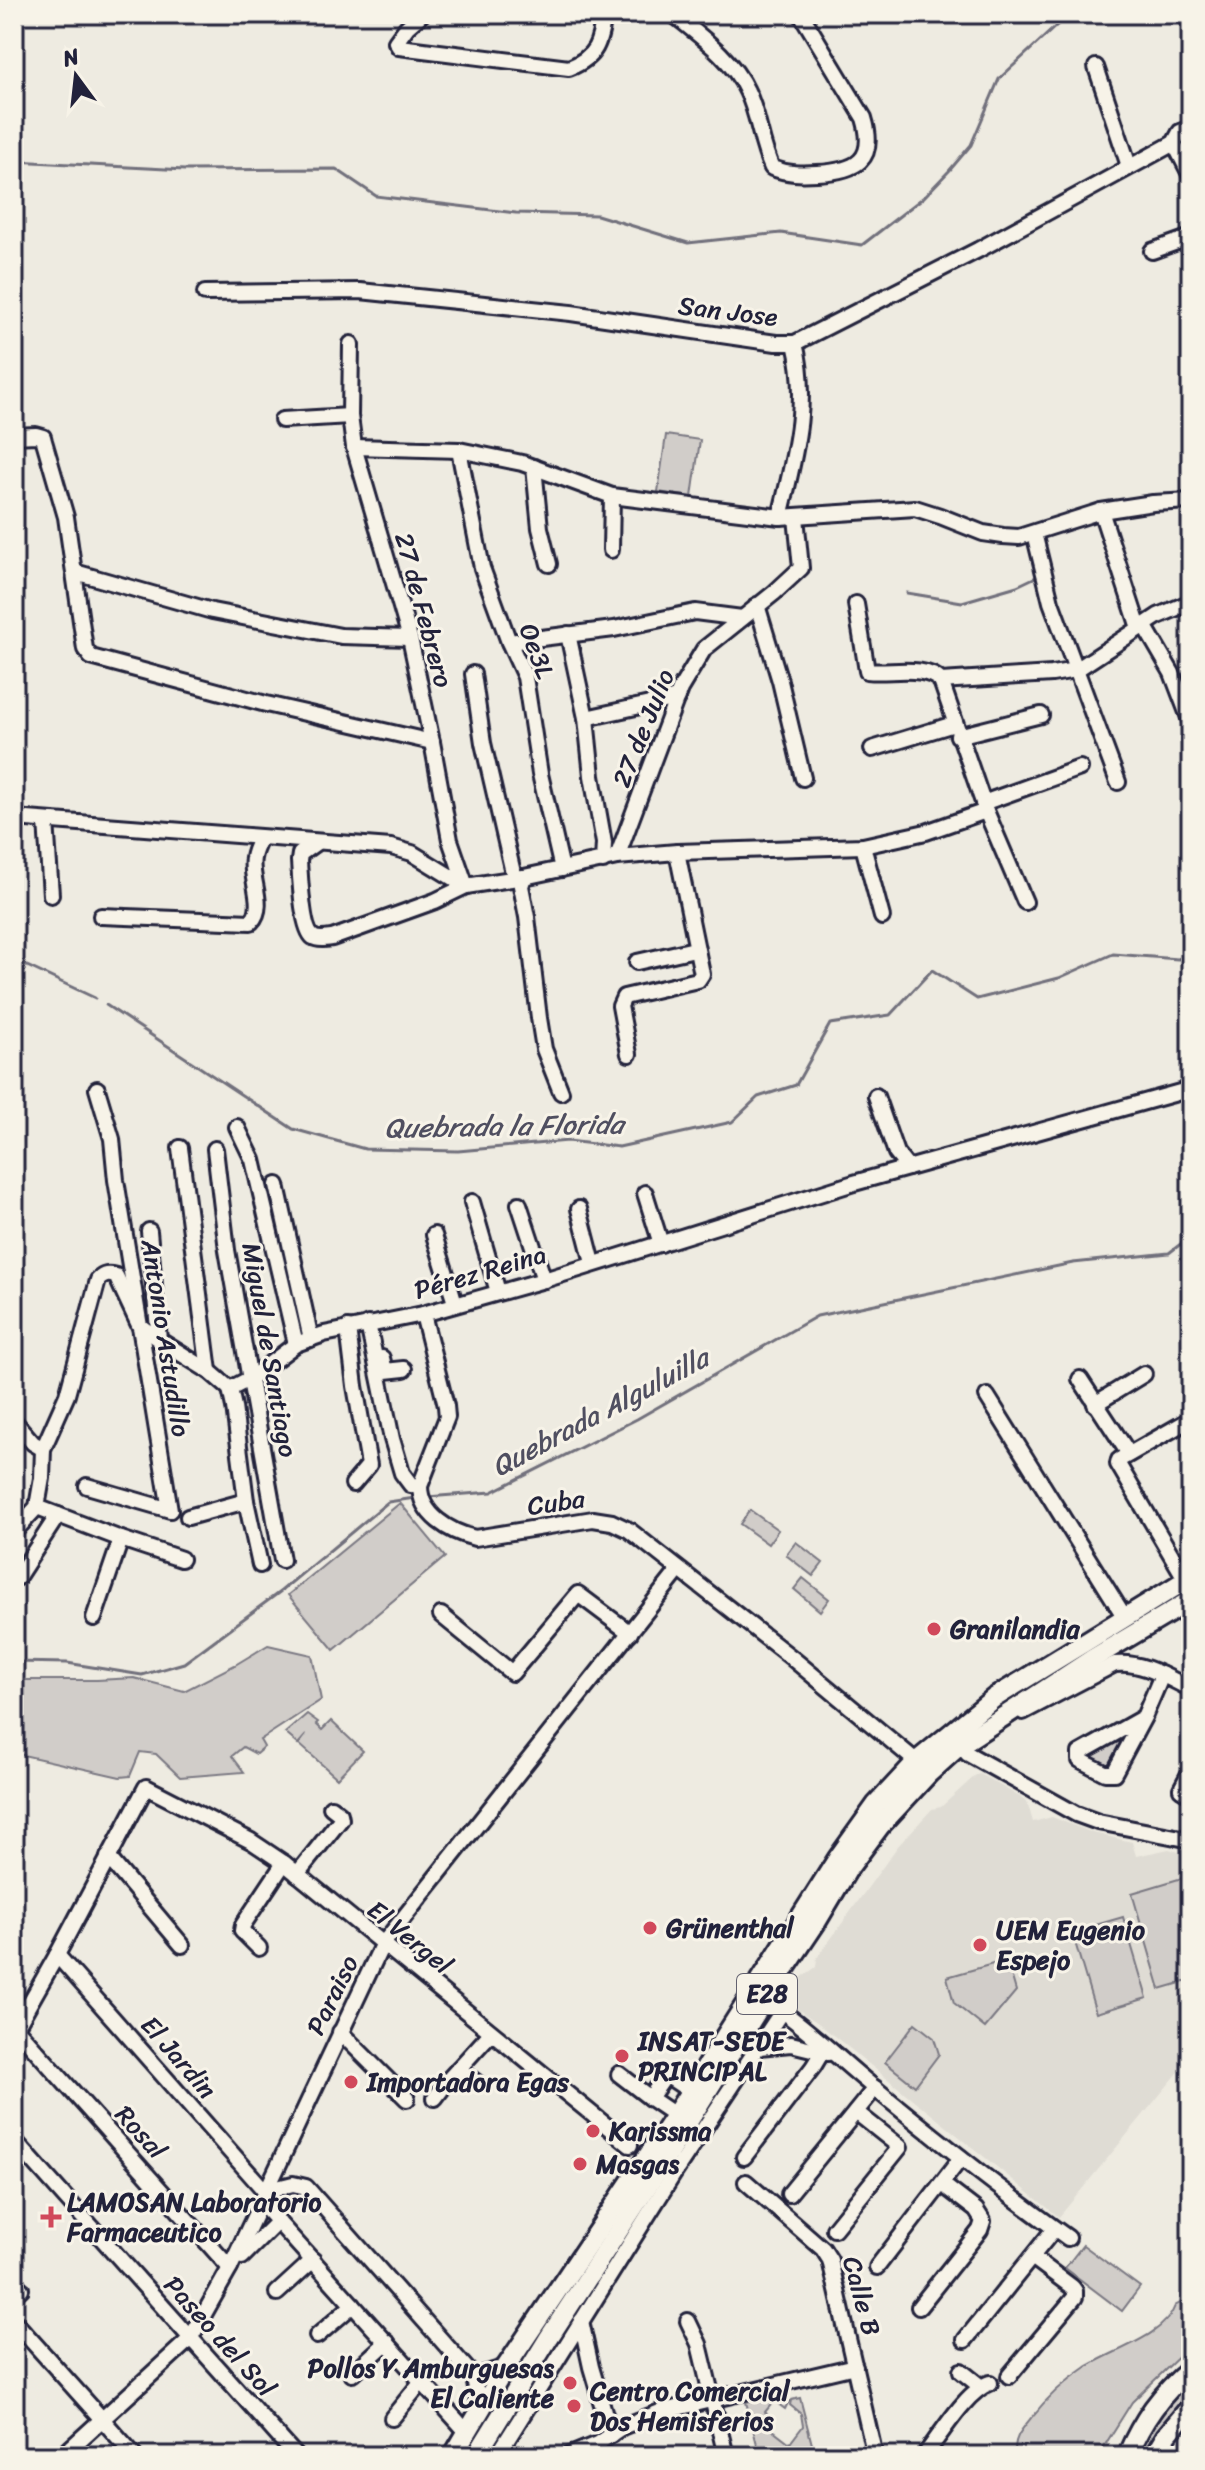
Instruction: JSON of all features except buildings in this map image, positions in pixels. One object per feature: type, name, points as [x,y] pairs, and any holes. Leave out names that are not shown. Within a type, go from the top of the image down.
[{"type":"main road","name":"E28","points":[[476,2456],[548,2339],[667,2171],[699,2105],[838,1858],[876,1805],[958,1737],[994,1698],[1188,1579]]},
{"type":"main road","name":"E28","points":[[958,1737],[992,1723],[1191,1600]]},
{"type":"main road","name":"E28","points":[[453,2456],[506,2367],[675,2115],[699,2105],[848,1869],[923,1767]]},
{"type":"main road","points":[[1127,2456],[1158,2400],[1191,2369]]},
{"type":"main road","points":[[1154,2456],[1191,2406]]},
{"type":"street","points":[[422,14],[401,33],[396,42],[399,47],[569,68],[593,54],[604,14]]},
{"type":"street","points":[[673,14],[733,68],[747,91],[765,157],[772,168],[789,174],[846,171],[856,164],[867,149],[868,131],[864,118],[801,14]]},
{"type":"street","points":[[1096,67],[1129,166]]},
{"type":"street","name":"San Jose","points":[[205,293],[360,291],[571,313],[776,343],[795,343],[978,250],[1174,143],[1180,132],[1191,128]]},
{"type":"street","points":[[1174,143],[1191,176]]},
{"type":"street","points":[[1152,251],[1191,237]]},
{"type":"street","points":[[780,517],[792,468],[803,397],[795,343]]},
{"type":"street","name":"27 de Febrero","points":[[351,344],[350,416],[354,447],[410,638],[450,840],[466,886]]},
{"type":"street","points":[[282,420],[350,416]]},
{"type":"street","points":[[14,436],[43,437],[66,517],[85,649],[91,657],[266,704],[432,742]]},
{"type":"street","points":[[354,447],[459,450],[534,467],[612,496],[780,517],[915,508],[983,533],[1019,537],[1101,511],[1191,501]]},
{"type":"street","name":"Oe3L","points":[[459,450],[478,551],[509,642],[525,677],[540,774],[562,869]]},
{"type":"street","points":[[534,467],[540,528],[549,564]]},
{"type":"street","points":[[611,550],[612,496]]},
{"type":"street","points":[[1101,511],[1142,627],[1172,673],[1191,723]]},
{"type":"street","name":"27 de Julio","points":[[610,859],[677,698],[704,649],[801,568],[796,517]]},
{"type":"street","points":[[1034,533],[1051,602],[1118,782]]},
{"type":"street","points":[[75,572],[227,614],[341,636],[410,638]]},
{"type":"street","points":[[941,681],[1076,670],[1158,616],[1191,602]]},
{"type":"street","points":[[856,604],[867,671],[927,672],[941,681],[984,807],[1025,902]]},
{"type":"street","points":[[757,605],[780,681],[803,778]]},
{"type":"street","points":[[509,642],[614,629],[695,612],[742,618]]},
{"type":"street","points":[[568,634],[586,718],[604,843],[610,859]]},
{"type":"street","points":[[473,674],[483,743],[527,917],[544,1049],[561,1092]]},
{"type":"street","points":[[586,718],[677,698]]},
{"type":"street","points":[[872,749],[1041,715]]},
{"type":"street","points":[[317,842],[300,854],[299,861],[308,932],[321,940],[435,901],[466,886],[610,859],[677,852],[863,846],[926,832],[1080,768]]},
{"type":"street","points":[[14,818],[391,847],[412,853],[466,886]]},
{"type":"street","points":[[46,821],[51,895]]},
{"type":"street","points":[[101,916],[251,922],[258,906],[253,858],[260,839]]},
{"type":"street","points":[[863,846],[882,917]]},
{"type":"street","points":[[629,1054],[621,1002],[624,997],[701,977],[677,852]]},
{"type":"street","points":[[637,962],[695,949]]},
{"type":"street","name":"Antonio Astudillo","points":[[87,1486],[170,1510],[112,1139],[97,1089]]},
{"type":"street","name":"Pérez Reina","points":[[230,1389],[251,1378],[296,1344],[311,1339],[348,1328],[423,1314],[544,1280],[908,1168],[1191,1089]]},
{"type":"street","points":[[876,1096],[896,1153],[908,1168]]},
{"type":"street","points":[[237,1127],[253,1160],[296,1344]]},
{"type":"street","points":[[180,1148],[209,1371]]},
{"type":"street","name":"Miguel de Santiago","points":[[215,1149],[227,1250],[282,1560]]},
{"type":"street","points":[[277,1185],[311,1339]]},
{"type":"street","points":[[645,1193],[661,1244]]},
{"type":"street","points":[[472,1202],[498,1292]]},
{"type":"street","points":[[519,1204],[544,1280]]},
{"type":"street","points":[[579,1209],[593,1263]]},
{"type":"street","points":[[149,1231],[159,1340]]},
{"type":"street","points":[[434,1235],[455,1303]]},
{"type":"street","points":[[38,1446],[67,1395],[98,1280],[108,1274],[116,1276],[139,1325],[209,1371],[230,1389],[246,1501],[260,1565]]},
{"type":"street","points":[[420,1486],[447,1417],[423,1314]]},
{"type":"street","points":[[371,1323],[385,1371],[404,1369]]},
{"type":"street","name":"Cuba","points":[[371,1323],[384,1402],[402,1473],[411,1485],[420,1486],[429,1511],[442,1524],[459,1534],[475,1538],[593,1519],[612,1522],[629,1530],[923,1767]]},
{"type":"street","points":[[348,1328],[369,1465],[353,1484]]},
{"type":"street","points":[[1095,1404],[1144,1374]]},
{"type":"street","points":[[1080,1379],[1124,1457]]},
{"type":"street","points":[[987,1396],[1124,1616]]},
{"type":"street","points":[[1188,1579],[1119,1468],[1124,1457],[1191,1419]]},
{"type":"street","points":[[14,1421],[38,1446],[42,1478],[37,1507],[14,1532]]},
{"type":"street","points":[[188,1517],[246,1501]]},
{"type":"street","points":[[37,1507],[181,1559]]},
{"type":"street","points":[[17,1578],[58,1515]]},
{"type":"street","points":[[94,1618],[121,1539]]},
{"type":"street","name":"Paraiso","points":[[62,2456],[190,2339],[230,2268],[382,1945],[679,1570]]},
{"type":"street","points":[[441,1615],[512,1673],[578,1594],[630,1633]]},
{"type":"street","points":[[992,1723],[1041,1704],[1115,1664],[1139,1665],[1191,1689]]},
{"type":"street","points":[[1144,1717],[1080,1753],[1080,1760],[1105,1773],[1114,1773],[1144,1717],[1162,1675]]},
{"type":"street","points":[[958,1737],[968,1754],[1076,1814],[1098,1822],[1191,1842]]},
{"type":"street","points":[[1191,1770],[1181,1789],[1191,1795]]},
{"type":"street","name":"El Vergel","points":[[108,1857],[146,1787],[251,1841],[284,1863],[630,2145]]},
{"type":"street","points":[[297,1874],[341,1819],[340,1814],[331,1807]]},
{"type":"street","points":[[15,2030],[108,1857],[182,1945]]},
{"type":"street","points":[[259,1948],[242,1931],[243,1925],[284,1863]]},
{"type":"street","name":"El Jardin","points":[[57,1955],[263,2196],[278,2221],[467,2432]]},
{"type":"street","points":[[764,2000],[811,2032],[829,2053],[1068,2238]]},
{"type":"street","points":[[650,2098],[666,2075],[699,2105],[759,2047],[782,2011]]},
{"type":"street","name":"Rosal","points":[[15,2030],[230,2268]]},
{"type":"street","points":[[340,2032],[407,2099]]},
{"type":"street","points":[[435,2098],[491,2033]]},
{"type":"street","points":[[759,2047],[791,2044],[829,2053]]},
{"type":"street","points":[[744,2157],[813,2067],[829,2053]]},
{"type":"street","points":[[458,2069],[476,2082]]},
{"type":"street","points":[[619,2074],[675,2115]]},
{"type":"street","points":[[789,2194],[875,2088]]},
{"type":"street","points":[[834,2229],[902,2143],[856,2112]]},
{"type":"street","name":"Paseo del Sol","points":[[14,2140],[296,2456]]},
{"type":"street","points":[[877,2267],[961,2158]]},
{"type":"street","points":[[497,2456],[581,2321],[667,2171]]},
{"type":"street","name":"Calle B","points":[[746,2182],[827,2254],[875,2456]]},
{"type":"street","points":[[263,2196],[293,2184],[306,2187],[474,2377],[480,2412]]},
{"type":"street","points":[[919,2307],[980,2230],[983,2221],[976,2210],[942,2184]]},
{"type":"street","points":[[242,2257],[278,2221]]},
{"type":"street","points":[[965,2340],[1054,2229]]},
{"type":"street","points":[[1009,2376],[1075,2297],[1072,2287],[1032,2257]]},
{"type":"street","points":[[277,2293],[313,2260]]},
{"type":"street","points":[[317,2336],[353,2305]]},
{"type":"street","points":[[14,2321],[135,2456]]},
{"type":"street","points":[[581,2321],[611,2435]]},
{"type":"street","points":[[688,2321],[699,2344],[726,2456]]},
{"type":"street","points":[[352,2374],[387,2342]]},
{"type":"street","points":[[573,2455],[622,2427],[660,2412],[855,2366]]},
{"type":"street","points":[[474,2377],[506,2367]]},
{"type":"street","points":[[924,2456],[985,2384],[961,2371]]},
{"type":"street","points":[[392,2418],[422,2381]]},
{"type":"shaded area","points":[[666,435],[700,440],[692,497],[658,492]]},
{"type":"shaded area","points":[[400,1503],[445,1557],[334,1650],[288,1595]]},
{"type":"shaded area","points":[[750,1510],[778,1530],[768,1544],[740,1524]]},
{"type":"shaded area","points":[[796,1542],[823,1563],[813,1576],[786,1555]]},
{"type":"shaded area","points":[[803,1578],[829,1599],[820,1611],[794,1589]]},
{"type":"shaded area","points":[[268,1645],[312,1655],[321,1700],[260,1740],[264,1747],[256,1754],[243,1747],[232,1756],[244,1772],[180,1777],[156,1754],[140,1752],[130,1776],[120,1777],[14,1753],[14,1680],[134,1678],[184,1691]]},
{"type":"shaded area","points":[[307,1714],[318,1722],[316,1724],[322,1730],[331,1721],[363,1751],[337,1778],[299,1744],[306,1735],[298,1744],[285,1733]]},
{"type":"shaded area","points":[[1131,1728],[1112,1768],[1085,1758]]},
{"type":"shaded area","points":[[980,1774],[1027,1801],[1033,1822],[1052,1817],[1093,1833],[1132,1842],[1136,1856],[1169,1849],[1191,1856],[1191,2057],[1059,2217],[818,2023],[781,1998],[787,1984],[816,1967],[817,1958],[898,1846],[932,1809],[941,1807]]},
{"type":"shaded area","points":[[1182,1878],[1191,1909],[1191,1980],[1160,1989],[1132,1893]]},
{"type":"shaded area","points":[[1123,1917],[1147,1998],[1096,2013],[1072,1932]]},
{"type":"shaded area","points":[[1007,1960],[1016,1991],[985,2028],[954,2003],[947,1977]]},
{"type":"shaded area","points":[[915,2023],[934,2038],[939,2054],[915,2086],[885,2062]]},
{"type":"shaded area","points":[[1083,2245],[1140,2287],[1122,2311],[1065,2268]]},
{"type":"shaded area","points":[[1191,2291],[1191,2345],[1132,2402],[1098,2456],[1016,2456],[1016,2440],[1021,2431],[1056,2391],[1096,2361],[1136,2342],[1160,2326]]},
{"type":"shaded area","points":[[1191,2377],[1191,2391],[1159,2428],[1144,2456],[1133,2456],[1150,2423]]},
{"type":"shaded area","points":[[778,2394],[780,2402],[789,2401],[785,2409],[774,2401],[765,2412],[769,2416],[764,2423],[790,2443],[803,2426],[801,2414],[790,2405],[791,2400],[800,2398],[815,2456],[760,2456],[746,2402]]},
{"type":"waterway","points":[[14,161],[185,170],[336,169],[376,196],[516,213],[597,215],[688,243],[781,233],[862,245],[924,197],[949,171],[971,145],[999,79],[1069,14]]},
{"type":"waterway","points":[[907,593],[962,602],[1017,586],[1038,576]]},
{"type":"waterway","name":"Quebrada la Florida","points":[[106,1005],[293,1129],[365,1149],[458,1151],[568,1141],[619,1147],[732,1122],[758,1097],[796,1085],[830,1024],[890,1015],[932,970],[977,999],[1059,978],[1113,954],[1178,959],[1191,954]]},
{"type":"waterway","name":"Quebrada la Florida","points":[[14,963],[25,965],[95,998]]},
{"type":"waterway","name":"Quebrada Alguluilla","points":[[427,1497],[492,1492],[637,1419],[817,1316],[1073,1263],[1169,1253],[1191,1236]]},
{"type":"waterway","name":"Quebrada Alguluilla","points":[[14,1662],[67,1663],[142,1675],[184,1663],[281,1591],[388,1502],[415,1498]]},
{"type":"place","name":"Granilandia","points":[[934,1629]]},
{"type":"place","name":"Grünenthal","points":[[650,1928]]},
{"type":"place","name":"UEM Eugenio Espejo","points":[[980,1945]]},
{"type":"place","name":"INSAT-SEDE PRINCIPAL","points":[[622,2056]]},
{"type":"place","name":"Importadora Egas","points":[[351,2082]]},
{"type":"place","name":"Karissma","points":[[593,2131]]},
{"type":"place","name":"Masgas","points":[[580,2164]]},
{"type":"place","name":"LAMOSAN Laboratorio Farmaceutico","points":[[51,2217]]},
{"type":"place","name":"Pollos Y Amburguesas El Caliente","points":[[570,2383]]},
{"type":"place","name":"Centro Comercial Dos Hemisferios","points":[[574,2406]]}]
